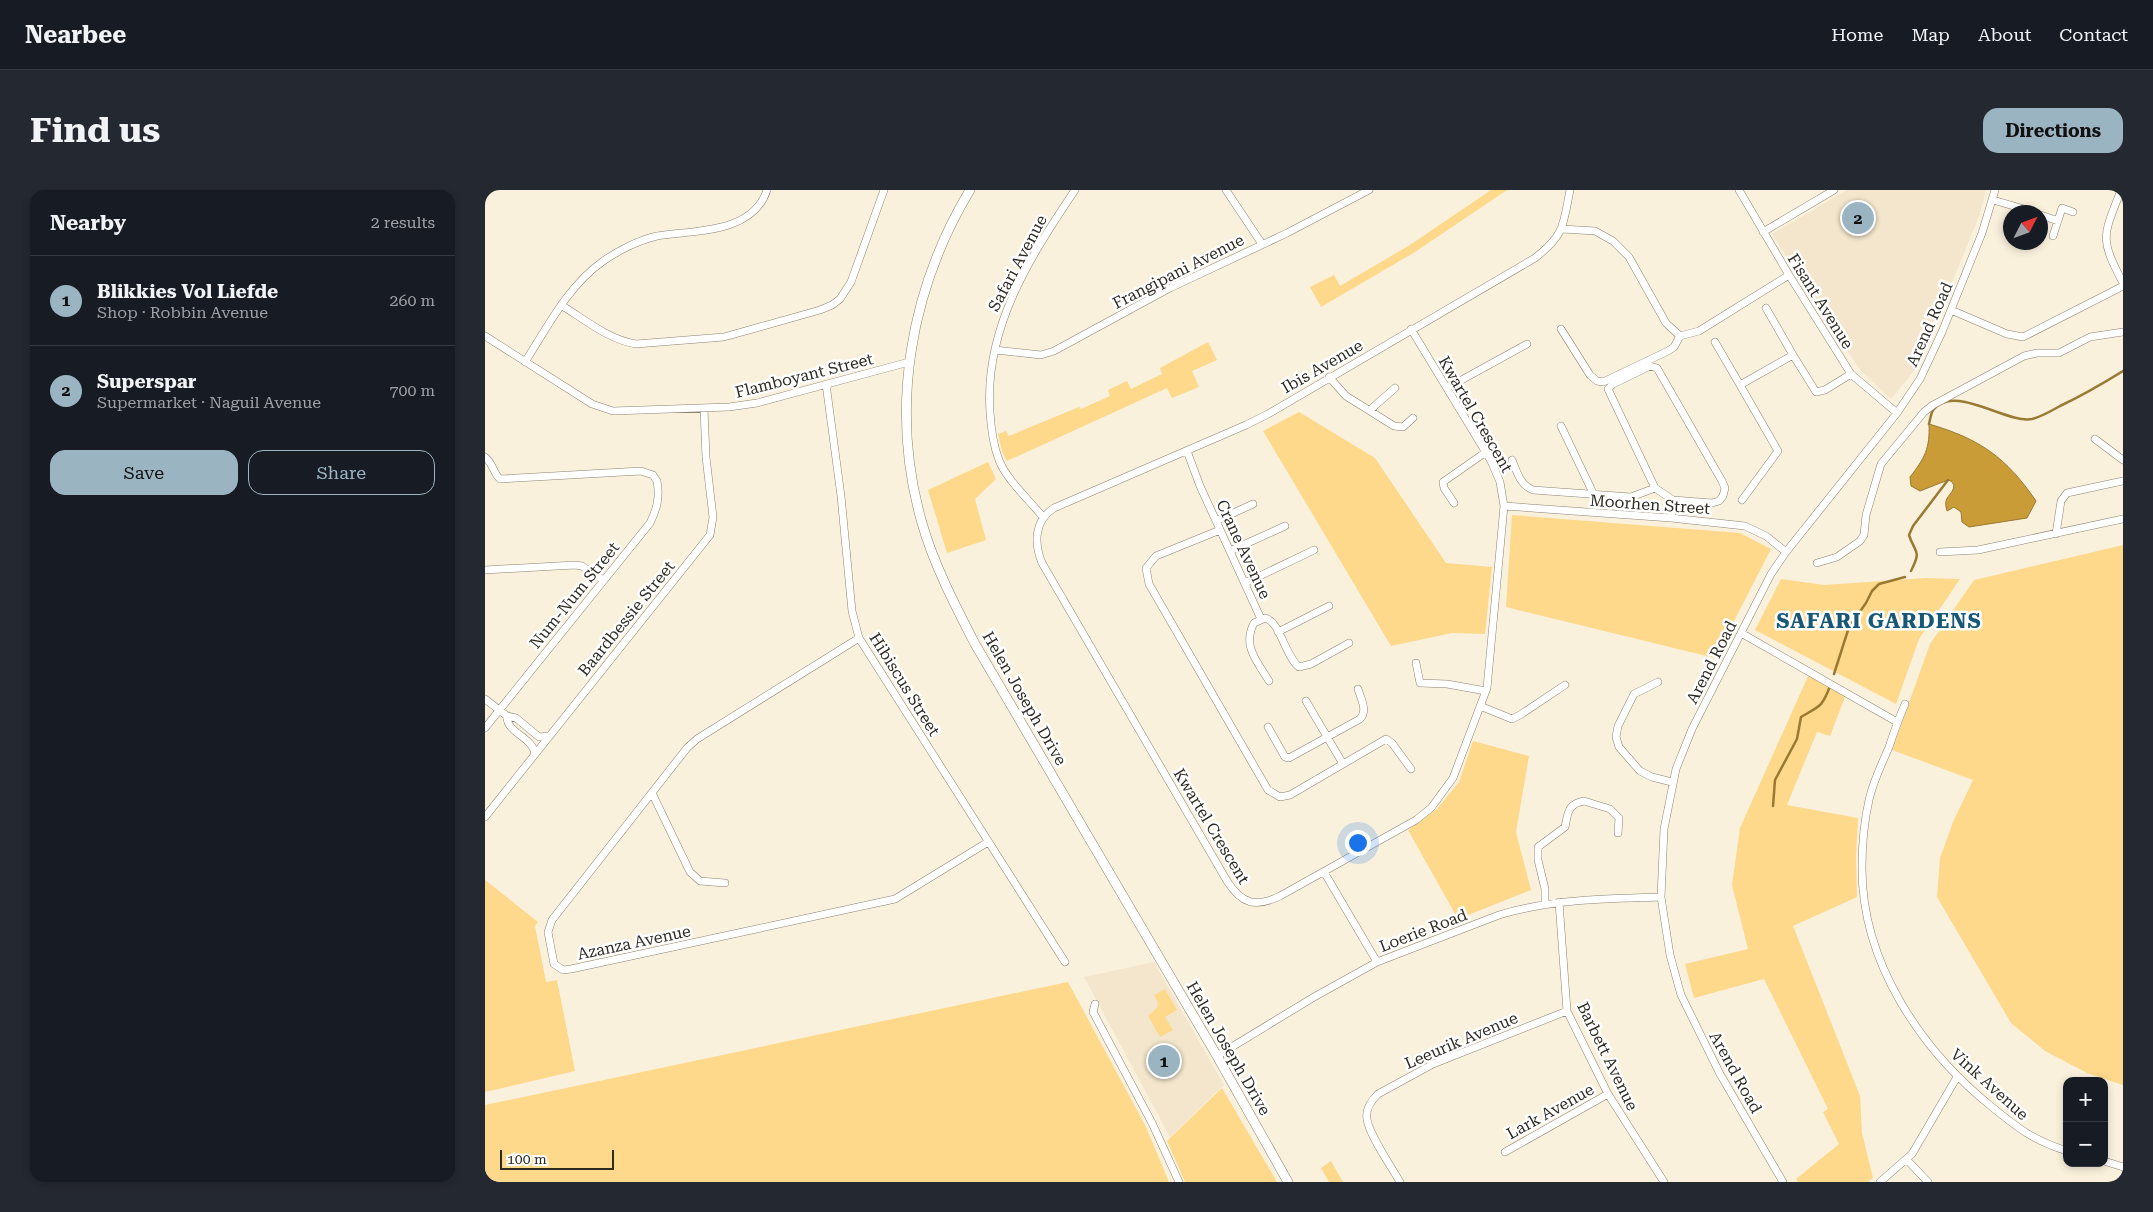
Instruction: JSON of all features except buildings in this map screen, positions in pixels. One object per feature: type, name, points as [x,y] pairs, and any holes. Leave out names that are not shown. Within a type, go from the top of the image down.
[{"type":"street","points":[[525,362],[561,305],[592,270],[609,257],[656,236],[691,233],[734,223],[750,214],[757,207],[767,190]]},
{"type":"street","points":[[561,305],[615,338],[636,344],[724,337],[820,310],[839,299],[851,282],[884,190]]},
{"type":"street","name":"Helen Joseph Drive","points":[[970,190],[954,217],[931,270],[921,300],[909,362],[907,419],[910,466],[922,522],[946,587],[975,644],[1217,1056],[1288,1182]]},
{"type":"street","name":"Safari Avenue","points":[[1043,517],[1009,476],[998,456],[992,430],[989,401],[995,350],[1001,323],[1012,297],[1048,231],[1075,190]]},
{"type":"street","points":[[1226,190],[1262,244]]},
{"type":"street","name":"Frangipani Avenue","points":[[995,350],[1041,355],[1054,351],[1168,289],[1369,190]]},
{"type":"street","name":"Ibis Avenue","points":[[1043,517],[1054,508],[1246,425],[1535,258],[1552,245],[1562,229],[1570,190]]},
{"type":"street","name":"Fisant Avenue","points":[[1739,190],[1851,374],[1897,413]]},
{"type":"street","points":[[1763,232],[1833,190]]},
{"type":"street","name":"Arend Road","points":[[1783,1182],[1720,1074],[1681,995],[1670,955],[1661,897],[1664,829],[1672,782],[1692,729],[1771,574],[1786,552],[1897,413],[1920,379],[1951,310],[1982,233],[1995,190]]},
{"type":"street","points":[[1951,310],[2007,334],[2023,337],[2123,285],[2107,250],[2105,235],[2121,190]]},
{"type":"street","points":[[1993,200],[2010,205]]},
{"type":"street","points":[[2053,236],[2062,208],[2073,212]]},
{"type":"street","points":[[2048,217],[2058,221]]},
{"type":"street","points":[[1562,229],[1595,231],[1613,241],[1629,257],[1666,323],[1680,336]]},
{"type":"street","points":[[1561,328],[1591,375],[1597,381],[1603,382],[1668,351],[1674,347],[1680,336],[1699,331],[1789,275]]},
{"type":"street","points":[[1766,308],[1816,392],[1825,390],[1851,374]]},
{"type":"street","name":"Kwartel Crescent","points":[[1043,517],[1037,534],[1037,544],[1042,563],[1232,890],[1246,901],[1254,903],[1263,903],[1280,896],[1416,820],[1431,808],[1453,778],[1486,691],[1492,648],[1504,506],[1501,482],[1486,452],[1411,329]]},
{"type":"street","points":[[1817,563],[1837,556],[1860,541],[1864,535],[1866,515],[1881,464],[1928,407],[2024,356],[2037,353],[2059,352],[2090,337],[2123,332]]},
{"type":"street","name":"Flamboyant Street","points":[[485,336],[603,409],[624,412],[757,404],[909,362]]},
{"type":"street","points":[[1715,342],[1778,451],[1742,500]]},
{"type":"street","points":[[1447,388],[1527,344]]},
{"type":"street","points":[[1740,386],[1793,355]]},
{"type":"street","points":[[1650,366],[1657,368],[1725,488],[1719,501],[1712,503],[1673,500],[1655,488],[1608,389],[1613,384],[1650,366]]},
{"type":"street","points":[[1329,377],[1341,392],[1398,428],[1403,427],[1413,418]]},
{"type":"street","name":"Hibiscus Street","points":[[826,384],[841,496],[852,611],[859,638],[1065,962]]},
{"type":"street","points":[[1370,410],[1395,388]]},
{"type":"street","name":"Baardbessie Street","points":[[485,817],[710,535],[713,517],[706,457],[704,408]]},
{"type":"street","points":[[1561,426],[1594,495]]},
{"type":"street","points":[[2095,439],[2123,460]]},
{"type":"street","name":"Crane Avenue","points":[[1187,450],[1200,486],[1261,619],[1254,623],[1249,640],[1250,647],[1269,681]]},
{"type":"street","points":[[1454,503],[1444,488],[1443,482],[1486,452]]},
{"type":"street","name":"Num-Num Street","points":[[485,457],[492,464],[497,477],[505,479],[649,472],[657,481],[658,502],[657,509],[650,523],[485,728]]},
{"type":"street","points":[[1513,460],[1521,481],[1533,490],[1631,497],[1655,488]]},
{"type":"street","points":[[2056,534],[2061,501],[2067,493],[2123,481]]},
{"type":"street","points":[[1671,518],[1673,500]]},
{"type":"street","points":[[1216,521],[1253,504]]},
{"type":"street","name":"Moorhen Street","points":[[1504,506],[1671,518],[1745,526],[1766,536],[1786,552]]},
{"type":"street","points":[[1940,552],[1978,550],[2123,519]]},
{"type":"street","points":[[1230,551],[1285,526]]},
{"type":"street","points":[[1220,530],[1156,556],[1146,568],[1149,584],[1268,790],[1281,797],[1290,795],[1386,739],[1392,743],[1411,769]]},
{"type":"street","points":[[1245,583],[1314,550]]},
{"type":"street","points":[[485,570],[575,565],[582,566],[603,580]]},
{"type":"street","points":[[1278,632],[1329,606]]},
{"type":"street","points":[[1261,619],[1265,618],[1272,621],[1293,661],[1299,666],[1311,664],[1349,643]]},
{"type":"street","points":[[1741,633],[1897,722]]},
{"type":"street","name":"Azanza Avenue","points":[[859,638],[697,739],[679,758],[552,920],[548,929],[554,964],[558,967],[571,969],[895,899],[988,842]]},
{"type":"street","points":[[1416,663],[1420,683],[1447,684],[1486,691]]},
{"type":"street","points":[[1658,682],[1634,694],[1618,726],[1616,737],[1619,746],[1640,771],[1672,782]]},
{"type":"street","points":[[1480,706],[1512,718],[1520,715],[1565,685]]},
{"type":"street","points":[[1268,727],[1285,757],[1289,758],[1363,716],[1363,707],[1358,689]]},
{"type":"street","points":[[485,699],[507,716],[516,718],[539,737],[549,736]]},
{"type":"street","points":[[1307,701],[1343,764]]},
{"type":"street","name":"Vink Avenue","points":[[1905,704],[1869,801],[1862,870],[1871,931],[1883,966],[1920,1032],[1957,1077],[2033,1138],[2063,1149]]},
{"type":"street","points":[[507,716],[509,725],[531,743],[535,754]]},
{"type":"street","points":[[652,794],[690,872],[700,881],[725,883]]},
{"type":"street","points":[[1545,904],[1545,889],[1538,860],[1538,847],[1565,827],[1567,814],[1571,807],[1584,801],[1610,809],[1619,818],[1618,833]]},
{"type":"street","points":[[1324,872],[1377,962]]},
{"type":"street","name":"Loerie Road","points":[[1217,1056],[1377,962],[1499,915],[1559,902],[1661,897]]},
{"type":"street","name":"Barbett Avenue","points":[[1559,902],[1567,1011],[1608,1094],[1663,1182]]},
{"type":"street","points":[[1095,1004],[1093,1012],[1152,1123],[1179,1182]]},
{"type":"street","name":"Leeurik Avenue","points":[[1400,1182],[1366,1118],[1368,1108],[1374,1098],[1433,1064],[1567,1011]]},
{"type":"street","points":[[1880,1182],[1907,1160],[1957,1077]]},
{"type":"street","name":"Lark Avenue","points":[[1505,1152],[1608,1094]]},
{"type":"street","points":[[1907,1160],[1928,1182]]},
{"type":"street","points":[[2108,1162],[2123,1166]]},
{"type":"shaded area","points":[[1491,190],[1507,190],[1415,252],[1321,307],[1310,287],[1334,275],[1340,286],[1410,245]]},
{"type":"shaded area","points":[[1847,190],[1986,190],[1980,214],[1918,366],[1891,399],[1860,370],[1772,234]]},
{"type":"shaded area","points":[[1208,342],[1217,360],[1192,371],[1199,387],[1172,398],[1167,388],[1007,461],[1002,451],[998,434],[1006,431],[1009,436],[1079,407],[1081,409],[1110,396],[1108,390],[1127,381],[1131,389],[1162,374],[1160,368]]},
{"type":"shaded area","points":[[1299,412],[1375,458],[1446,563],[1492,567],[1485,634],[1452,633],[1391,646],[1263,431]]},
{"type":"shaded area","points":[[1929,424],[1977,443],[2002,461],[2036,501],[2027,518],[1969,527],[1962,522],[1961,512],[1954,507],[1947,511],[1946,502],[1954,485],[1951,481],[1948,480],[1920,491],[1911,486],[1910,477],[1923,458],[1929,440]]},
{"type":"shaded area","points":[[988,462],[996,479],[975,499],[986,540],[947,553],[928,490]]},
{"type":"shaded area","points":[[1512,515],[1740,533],[1771,549],[1715,658],[1506,607]]},
{"type":"shaded area","points":[[2123,545],[2123,1085],[2108,1080],[2108,1077],[2099,1077],[2087,1073],[2045,1051],[2011,1023],[1937,897],[1940,858],[1953,822],[1973,780],[1892,750],[1930,644],[1974,580]]},
{"type":"shaded area","points":[[1926,578],[1960,579],[1919,639],[1896,704],[1755,630],[1781,579],[1824,585]]},
{"type":"shaded area","points":[[1809,674],[1846,694],[1830,736],[1817,732],[1787,805],[1858,818],[1856,857],[1857,897],[1793,926],[1860,1096],[1862,1133],[1873,1178],[1868,1182],[1798,1182],[1796,1179],[1839,1144],[1823,1112],[1828,1109],[1764,979],[1694,998],[1685,964],[1748,949],[1732,885],[1740,828]]},
{"type":"shaded area","points":[[1473,741],[1529,756],[1516,832],[1531,890],[1458,919],[1408,830],[1437,809],[1459,782]]},
{"type":"shaded area","points":[[485,880],[538,922],[535,926],[546,982],[557,980],[575,1071],[485,1092]]},
{"type":"shaded area","points":[[1154,962],[1224,1085],[1170,1137],[1084,977]]},
{"type":"shaded area","points":[[1068,982],[1146,1127],[1169,1182],[485,1182],[485,1105]]},
{"type":"shaded area","points":[[1165,989],[1177,1010],[1165,1017],[1173,1030],[1160,1037],[1148,1016],[1157,1008],[1158,1002],[1154,995]]},
{"type":"shaded area","points":[[1222,1088],[1277,1182],[1185,1182],[1167,1141]]},
{"type":"shaded area","points":[[1331,1161],[1343,1182],[1329,1182],[1321,1168]]},
{"type":"waterway","points":[[1929,424],[1933,410],[1942,403],[1954,401],[1967,402],[2021,419],[2032,419],[2046,414],[2084,394],[2123,371]]},
{"type":"waterway","points":[[1911,571],[1917,555],[1909,535],[1913,526],[1948,480]]},
{"type":"waterway","points":[[1834,674],[1849,627],[1872,591],[1879,584],[1905,577]]},
{"type":"waterway","points":[[1773,806],[1775,780],[1797,739],[1801,717],[1822,703],[1830,686]]},
{"type":"place","name":"Superspar","points":[[1858,218]]},
{"type":"place","name":"Blikkies Vol Liefde","points":[[1164,1061]]},
{"type":"district","name":"SAFARI GARDENS","points":[[1879,621]]}]
